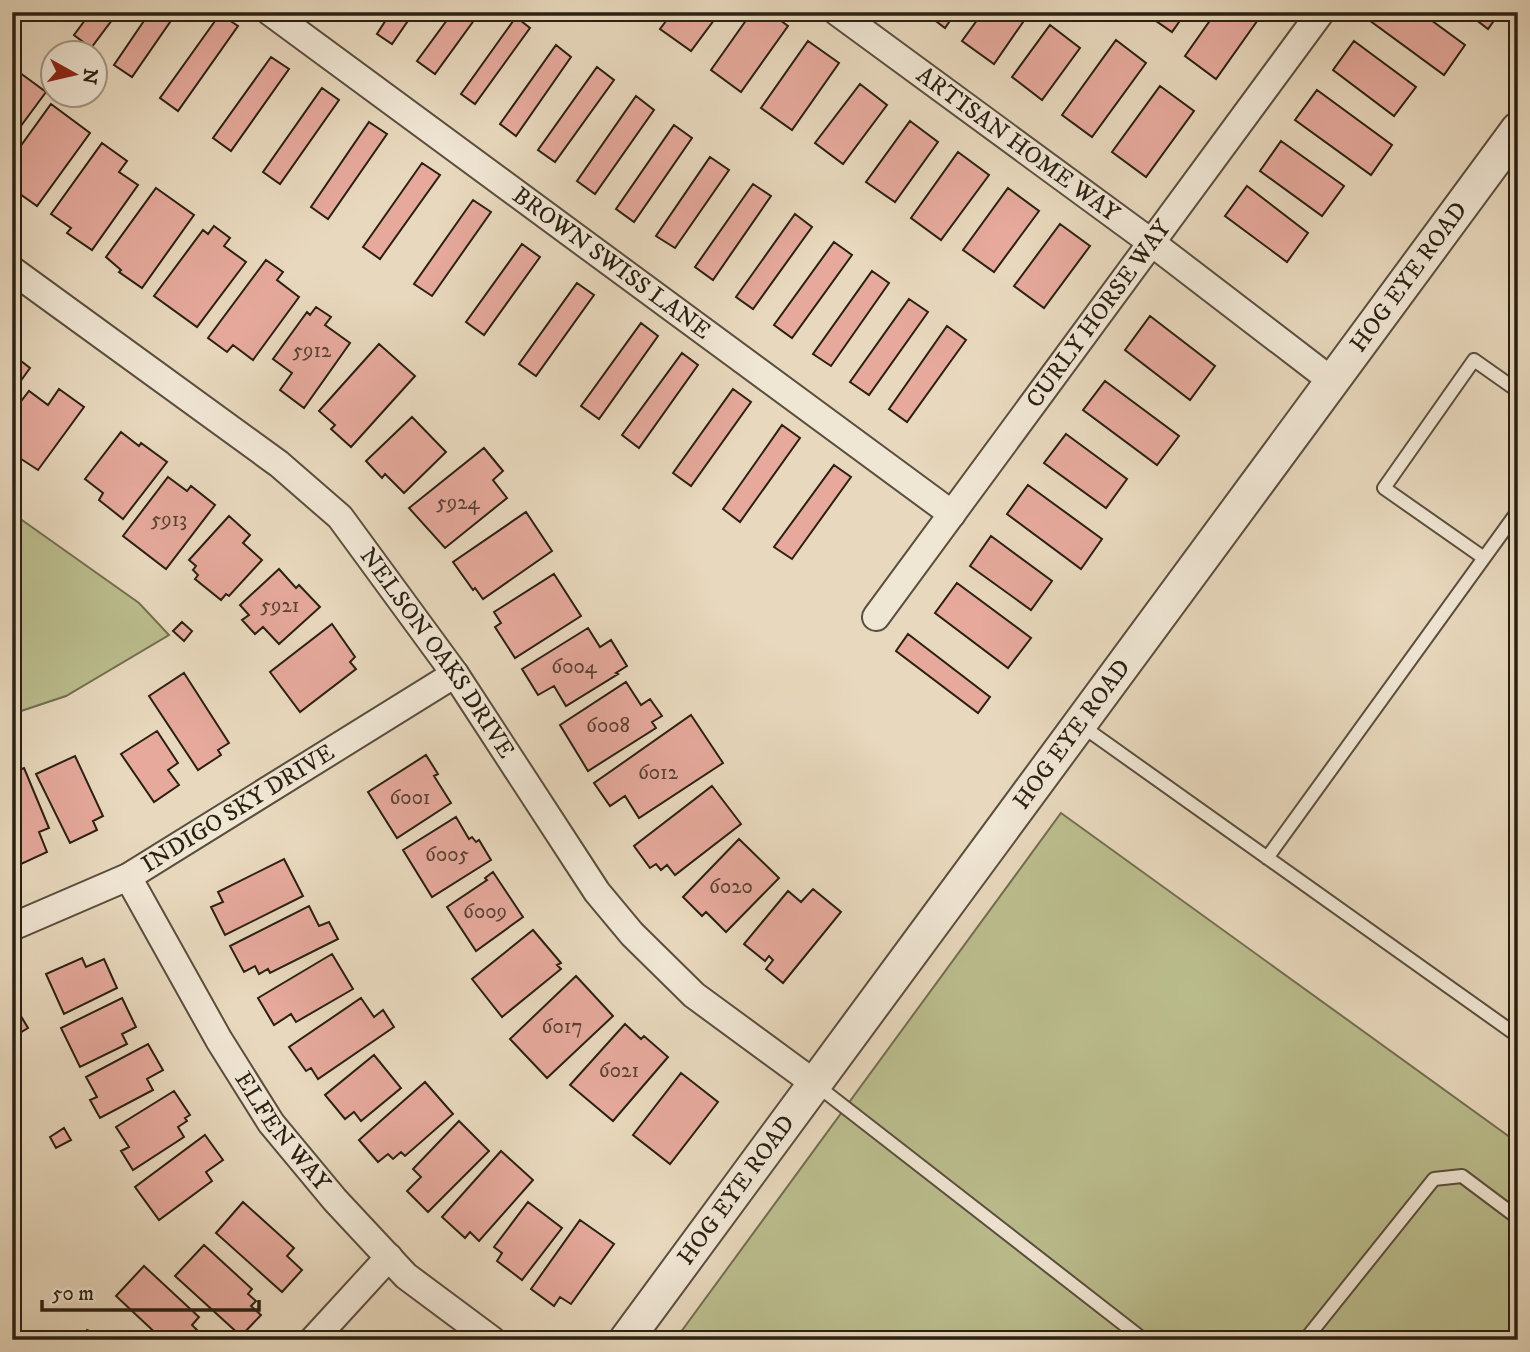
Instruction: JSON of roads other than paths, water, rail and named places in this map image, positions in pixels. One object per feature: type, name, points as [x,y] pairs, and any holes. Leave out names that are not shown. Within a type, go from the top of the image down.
[{"type":"street","name":"BROWN SWISS LANE","points":[[270,12],[952,514]]},
{"type":"street","name":"ARTISAN HOME WAY","points":[[837,12],[1152,243],[1332,381]]},
{"type":"street","name":"CURLY HORSE WAY","points":[[876,617],[1321,12]]},
{"type":"street","name":"HOG EYE ROAD","points":[[626,1340],[1518,129]]},
{"type":"street","name":"NELSON OAKS DRIVE","points":[[12,270],[279,464],[340,517],[455,674],[597,892],[632,934],[694,995],[814,1083]]},
{"type":"street","name":"INDIGO SKY DRIVE","points":[[12,927],[128,877],[455,674]]},
{"type":"street","name":"ELFEN WAY","points":[[128,877],[219,1040],[271,1123],[335,1200],[406,1276],[492,1340]]},
{"type":"street","points":[[313,1340],[388,1257]]},
{"type":"lane","points":[[1484,558],[1384,488],[1474,360],[1518,391]]},
{"type":"lane","points":[[1267,858],[1518,511]]},
{"type":"lane","points":[[1079,724],[1518,1036]]},
{"type":"lane","points":[[814,1083],[1144,1340]]},
{"type":"lane","points":[[1305,1340],[1434,1179],[1462,1176],[1518,1218]]}]
